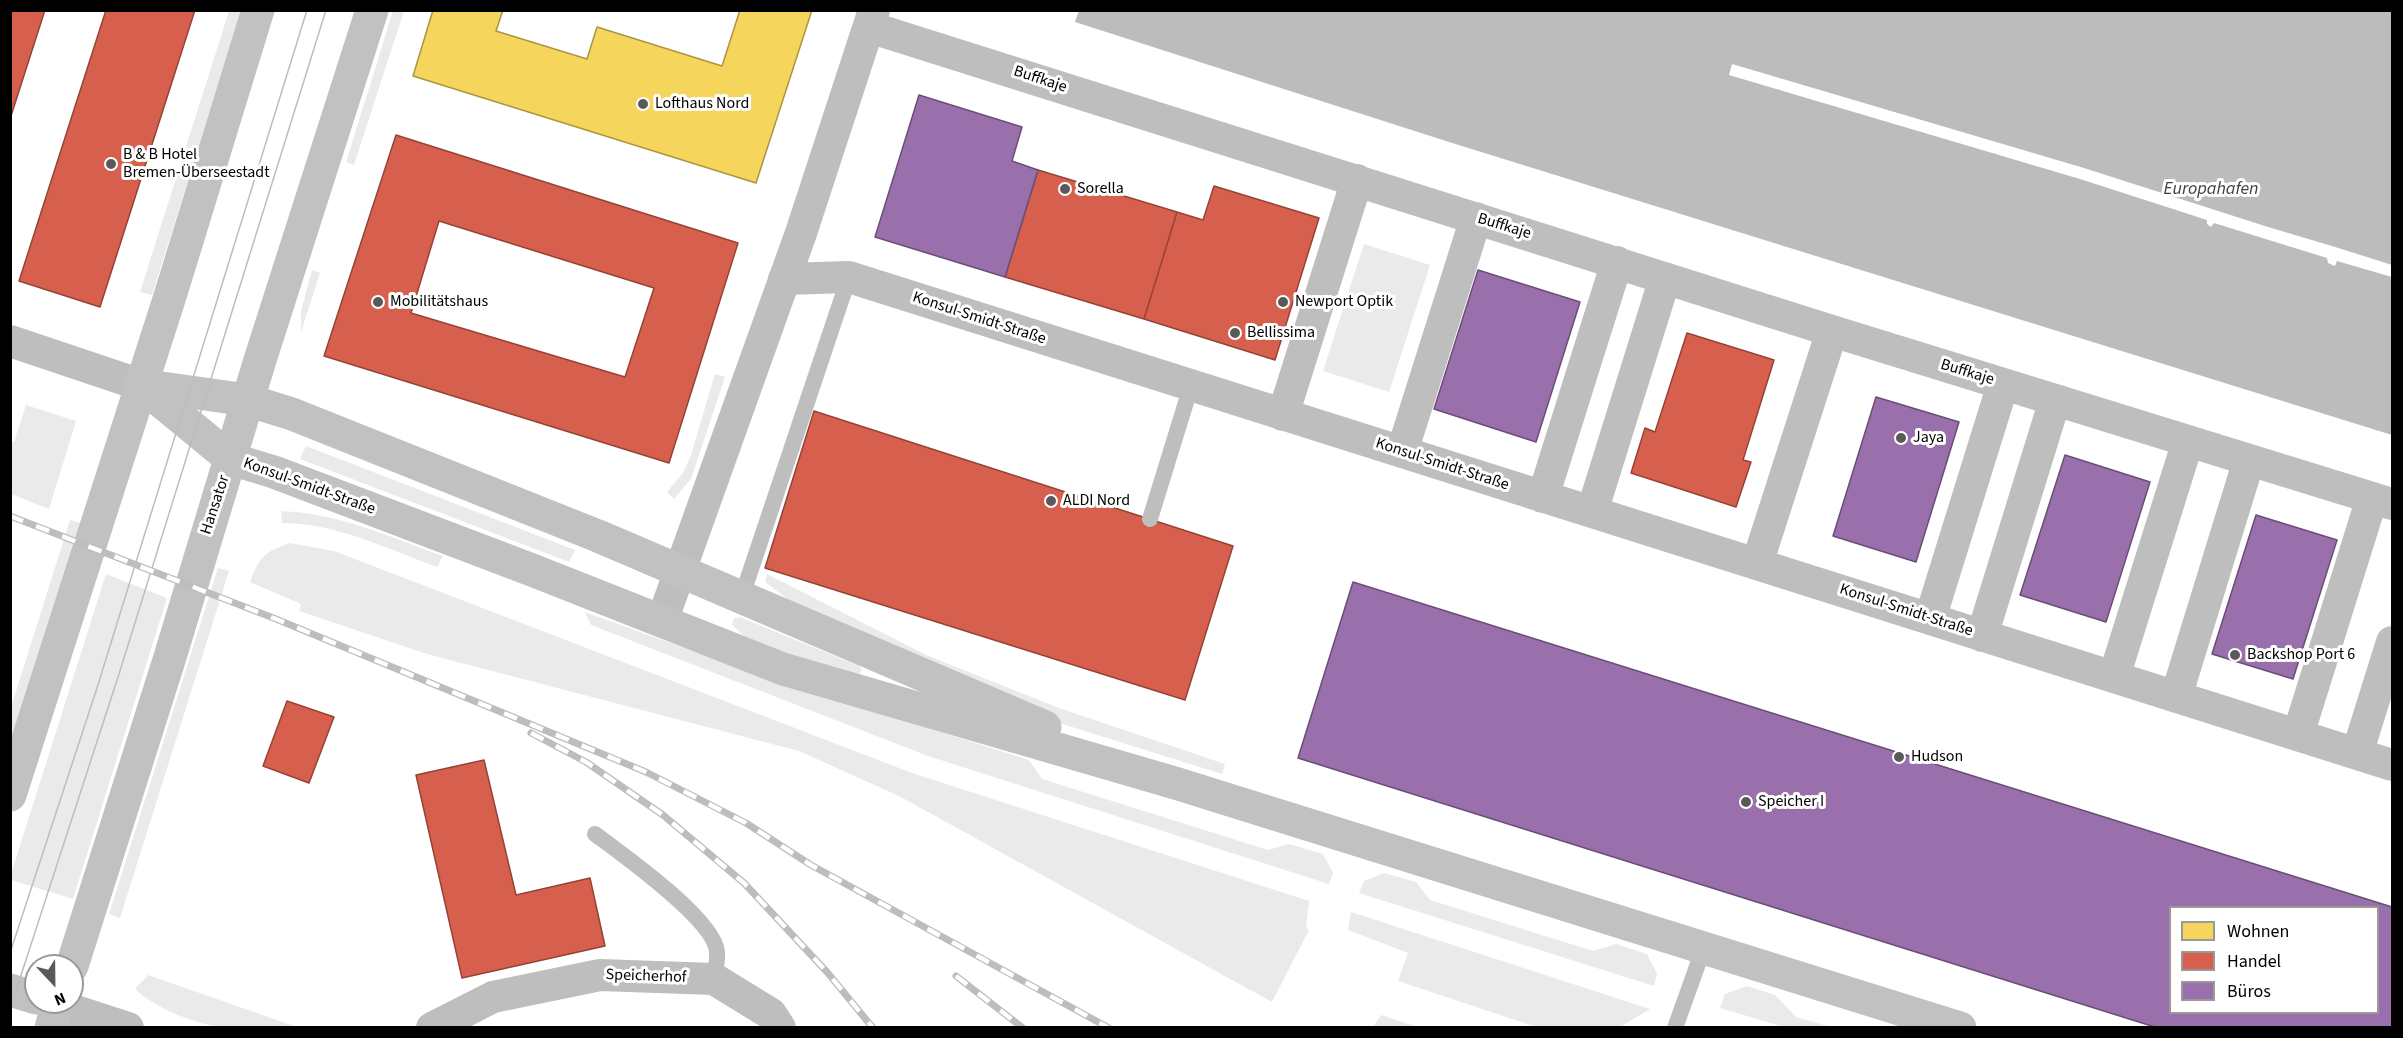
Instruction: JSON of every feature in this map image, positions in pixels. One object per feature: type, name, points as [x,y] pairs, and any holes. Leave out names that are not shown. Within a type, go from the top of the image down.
[{"type":"street","points":[[10,795],[258,10]]},
{"type":"street","name":"Hansator","points":[[76,954],[372,10]]},
{"type":"street","name":"Buffkaje","points":[[784,279],[871,19],[1476,218],[2382,501]]},
{"type":"street","points":[[1283,415],[1357,180]]},
{"type":"street","points":[[1402,452],[1476,218]]},
{"type":"street","points":[[1543,497],[1617,262]]},
{"type":"street","name":"Konsul-Smidt-Straße","points":[[784,279],[849,278],[2392,765]]},
{"type":"street","points":[[1592,512],[1665,278]]},
{"type":"street","points":[[662,621],[784,279]]},
{"type":"street","points":[[1757,564],[1832,331]]},
{"type":"street","points":[[10,341],[141,385]]},
{"type":"street","points":[[1930,619],[2003,384]]},
{"type":"street","name":"Konsul-Smidt-Straße","points":[[141,385],[248,400],[312,421],[742,596],[1175,783]]},
{"type":"street","name":"Konsul-Smidt-Straße","points":[[141,385],[231,459],[285,476],[783,669],[1175,783],[1960,1028]]},
{"type":"street","points":[[1982,636],[2055,400]]},
{"type":"street","points":[[2114,677],[2188,441]]},
{"type":"street","points":[[2176,697],[2249,460]]},
{"type":"street","points":[[2298,735],[2382,501]]},
{"type":"street","points":[[2357,754],[2392,642]]},
{"type":"street","name":"Speicherhof","points":[[432,1028],[493,997],[600,975],[714,980],[771,1014],[780,1028]]},
{"type":"street","points":[[10,990],[24,996]]},
{"type":"street","points":[[76,1014],[128,1028]]},
{"type":"lane","points":[[742,596],[849,278]]},
{"type":"lane","points":[[1150,519],[1191,386]]},
{"type":"lane","points":[[595,834],[645,871],[708,928],[718,951],[714,980]]},
{"type":"lane","points":[[1675,1028],[1704,947]]},
{"type":"shaded area","points":[[229,11],[241,11],[152,295],[140,292]]},
{"type":"shaded area","points":[[393,11],[404,11],[354,165],[346,162]]},
{"type":"shaded area","points":[[1364,244],[1430,265],[1389,392],[1323,371]]},
{"type":"shaded area","points":[[312,270],[320,273],[301,332],[301,311]]},
{"type":"shaded area","points":[[715,374],[725,377],[691,479],[674,499],[667,492],[683,473],[691,455]]},
{"type":"shaded area","points":[[26,405],[76,421],[49,509],[11,494],[11,441],[14,442]]},
{"type":"shaded area","points":[[306,446],[575,550],[569,562],[300,459]]},
{"type":"shaded area","points":[[281,511],[343,521],[443,556],[437,567],[342,532],[302,524],[282,523]]},
{"type":"shaded area","points":[[70,520],[81,523],[11,747],[11,707]]},
{"type":"shaded area","points":[[290,543],[334,551],[912,773],[1309,901],[1306,927],[1309,930],[1272,1002],[899,796],[799,751],[427,654],[299,611],[301,604],[250,582],[264,556]]},
{"type":"shaded area","points":[[218,568],[229,571],[120,918],[109,914]]},
{"type":"shaded area","points":[[106,574],[167,598],[73,899],[11,880],[11,874]]},
{"type":"shaded area","points":[[767,574],[926,655],[1059,708],[1225,764],[1222,774],[1056,722],[790,601],[765,582]]},
{"type":"shaded area","points":[[585,612],[750,672],[1029,760],[1042,779],[1268,850],[1289,844],[1323,854],[1333,873],[1329,884],[928,756],[591,625]]},
{"type":"shaded area","points":[[740,617],[859,666],[862,669],[859,676],[754,645],[732,625],[734,618]]},
{"type":"shaded area","points":[[1384,873],[1416,882],[1430,900],[1593,951],[1616,944],[1647,954],[1657,974],[1654,986],[1359,893],[1364,881]]},
{"type":"shaded area","points":[[1351,912],[1650,1009],[1620,1027],[1536,1027],[1398,981],[1408,953],[1348,930]]},
{"type":"shaded area","points":[[148,975],[297,1027],[226,1028],[185,1018],[153,1003],[135,989]]},
{"type":"shaded area","points":[[1747,986],[1775,995],[1796,1017],[1831,1027],[1784,1027],[1720,1008],[1725,994]]},
{"type":"shaded area","points":[[1381,1015],[1418,1027],[1373,1027]]},
{"type":"water","name":"Europahafen","points":[[1079,10],[2392,11],[2392,435],[1449,142],[1075,22]]},
{"type":"pier","points":[[1732,64],[2084,168],[2392,265],[2392,277],[2337,261],[2335,266],[2328,263],[2327,258],[2214,223],[2211,227],[2207,224],[2207,220],[2080,179],[1729,75]]},
{"type":"building: Wohnen","name":"Lofthaus Nord","points":[[433,10],[503,10],[496,31],[587,59],[597,27],[722,66],[740,10],[812,10],[756,183],[413,76]]},
{"type":"building: Handel","points":[[45,10],[10,119],[10,11]]},
{"type":"building: Handel","points":[[106,10],[195,10],[100,307],[19,281]]},
{"type":"building: Handel","name":"Mobilitätshaus","points":[[396,135],[738,243],[669,463],[324,356]],"holes":[[[439,221],[654,288],[625,377],[411,313]]]},
{"type":"building: Handel","points":[[1038,170],[1177,212],[1144,319],[1005,277]]},
{"type":"building: Handel","points":[[1214,186],[1319,218],[1275,360],[1144,319],[1177,212],[1203,220]]},
{"type":"building: Handel","points":[[1687,333],[1774,360],[1743,460],[1751,462],[1736,507],[1631,473],[1645,428],[1655,432]]},
{"type":"building: Handel","points":[[814,411],[1233,546],[1185,700],[765,568]]},
{"type":"building: Handel","points":[[287,701],[334,717],[309,783],[263,766]]},
{"type":"building: Handel","points":[[484,760],[516,895],[590,878],[605,946],[462,978],[416,775]]},
{"type":"building: Büros","points":[[919,95],[1022,127],[1012,161],[1038,170],[1005,277],[875,237]]},
{"type":"building: Büros","points":[[1478,270],[1580,302],[1536,442],[1434,409]]},
{"type":"building: Büros","points":[[1876,397],[1959,422],[1916,562],[1833,536]]},
{"type":"building: Büros","points":[[2065,455],[2150,482],[2106,622],[2020,595]]},
{"type":"building: Büros","points":[[2256,515],[2337,540],[2293,679],[2212,654]]},
{"type":"building: Büros","name":"Speicher I","points":[[1353,582],[2392,907],[2392,1028],[2158,1028],[1298,758]]},
{"type":"tram line","points":[[10,953],[97,688],[307,10]]},
{"type":"tram line","points":[[10,1009],[119,674],[326,10]]},
{"type":"railway","points":[[10,516],[276,619],[646,772],[746,823],[811,865],[1109,1028]]},
{"type":"railway","points":[[531,733],[586,762],[663,815],[744,883],[827,972],[873,1028]]},
{"type":"railway","points":[[956,976],[1023,1028]]},
{"type":"place","name":"Lofthaus Nord","points":[[643,104]]},
{"type":"place","name":"B & B Hotel Bremen-Überseestadt","points":[[111,164]]},
{"type":"place","name":"Sorella","points":[[1065,189]]},
{"type":"place","name":"Mobilitätshaus","points":[[378,302]]},
{"type":"place","name":"Newport Optik","points":[[1283,302]]},
{"type":"place","name":"Bellissima","points":[[1235,333]]},
{"type":"place","name":"Jaya","points":[[1901,438]]},
{"type":"place","name":"ALDI Nord","points":[[1051,501]]},
{"type":"place","name":"Backshop Port 6","points":[[2235,655]]},
{"type":"place","name":"Hudson","points":[[1899,757]]},
{"type":"place","name":"Speicher I","points":[[1746,802]]}]
